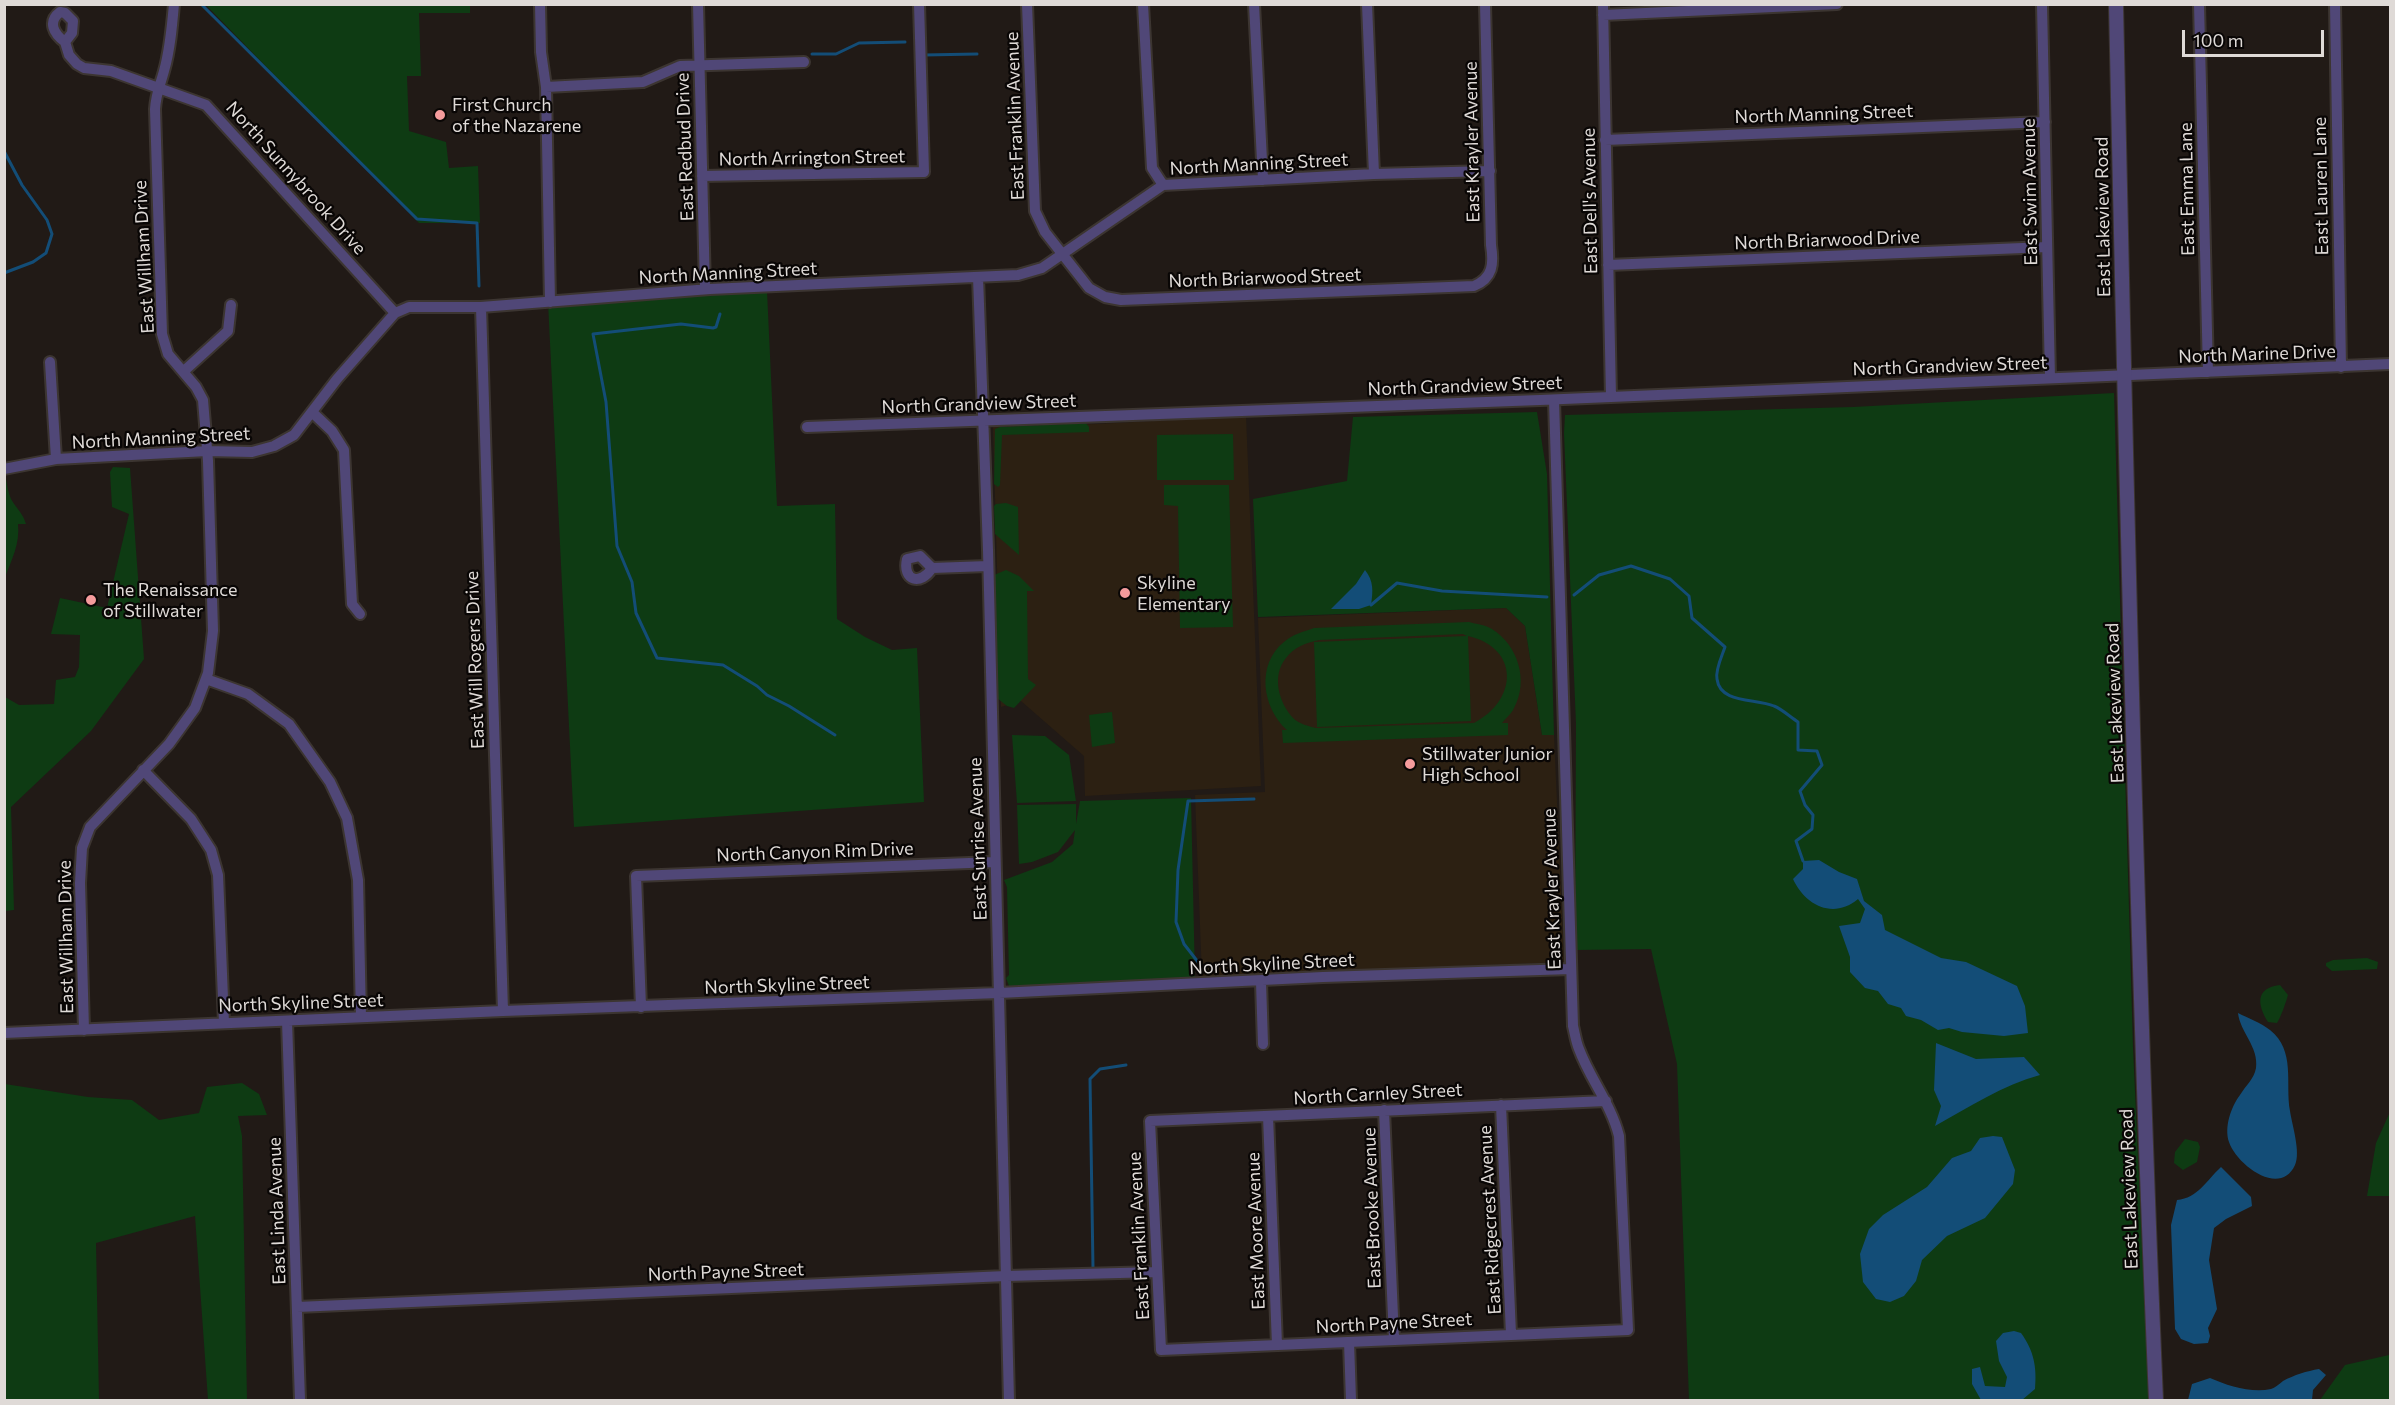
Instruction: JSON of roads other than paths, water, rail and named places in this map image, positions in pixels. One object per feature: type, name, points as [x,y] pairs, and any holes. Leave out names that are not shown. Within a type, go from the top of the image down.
[{"type":"street","name":"East Willham Drive","points":[[84,1030],[80,883],[82,848],[90,827],[169,744],[195,708],[206,679],[213,631],[203,400],[184,371],[168,354],[162,334],[154,109],[157,89],[164,73],[172,35],[174,4]]},
{"type":"street","points":[[540,4],[541,52],[546,87],[550,302]]},
{"type":"street","name":"East Redbud Drive","points":[[698,4],[705,289]]},
{"type":"street","name":"North Arrington Street","points":[[702,176],[924,172],[919,4]]},
{"type":"street","name":"East Franklin Avenue","points":[[1027,4],[1035,211],[1045,232],[1063,253]]},
{"type":"street","points":[[1143,4],[1152,168],[1163,185]]},
{"type":"street","points":[[1254,4],[1263,180]]},
{"type":"street","points":[[1367,4],[1374,174]]},
{"type":"street","name":"East Krayler Avenue","points":[[1485,4],[1493,259],[1492,269],[1487,278]]},
{"type":"street","points":[[1603,10],[1837,4]]},
{"type":"street","name":"East Swim Avenue","points":[[2042,4],[2050,378]]},
{"type":"street","name":"East Lakeview Road","points":[[2116,4],[2148,1229],[2156,1401]]},
{"type":"street","name":"East Emma Lane","points":[[2199,4],[2208,372]]},
{"type":"street","name":"East Lauren Lane","points":[[2335,4],[2341,367]]},
{"type":"street","name":"East Dell's Avenue","points":[[1603,10],[1611,397]]},
{"type":"street","name":"North Sunnybrook Drive","points":[[65,42],[69,55],[84,68],[111,71],[206,105],[395,313]]},
{"type":"street","points":[[546,87],[643,82],[680,66],[804,62]]},
{"type":"street","name":"North Manning Street","points":[[1605,140],[2045,122]]},
{"type":"street","name":"North Manning Street","points":[[4,469],[56,459],[207,451],[252,452],[274,446],[294,435],[338,379],[395,313],[409,307],[481,307],[705,289],[1018,275],[1042,268],[1163,185],[1374,174],[1490,171]]},
{"type":"street","name":"North Briarwood Drive","points":[[1608,265],[2048,247]]},
{"type":"street","name":"North Briarwood Street","points":[[1063,253],[1089,288],[1105,297],[1121,300],[1474,286],[1487,278]]},
{"type":"street","name":"East Sunrise Avenue","points":[[978,277],[984,420],[1010,1401]]},
{"type":"street","points":[[184,371],[228,331],[231,305]]},
{"type":"street","name":"East Will Rogers Drive","points":[[481,307],[503,1011]]},
{"type":"street","points":[[50,362],[56,459]]},
{"type":"street","name":"North Marine Drive","points":[[2124,376],[2391,364]]},
{"type":"street","name":"North Grandview Street","points":[[807,427],[1554,400],[2124,376]]},
{"type":"street","name":"East Krayler Avenue","points":[[1554,400],[1573,1026],[1579,1050],[1614,1118],[1619,1136],[1628,1330]]},
{"type":"street","points":[[313,413],[332,431],[344,450],[352,604],[360,614]]},
{"type":"street","points":[[932,568],[988,566]]},
{"type":"street","points":[[206,679],[248,694],[289,724],[330,782],[347,818],[358,880],[361,1017]]},
{"type":"street","points":[[143,770],[191,819],[211,850],[218,875],[224,1023]]},
{"type":"street","name":"North Canyon Rim Drive","points":[[641,1007],[636,876],[995,862]]},
{"type":"street","name":"North Skyline Street","points":[[4,1033],[1261,982],[1323,977],[1571,969]]},
{"type":"street","points":[[1261,982],[1263,1044]]},
{"type":"street","name":"East Linda Avenue","points":[[287,1021],[300,1401]]},
{"type":"street","name":"North Carnley Street","points":[[1150,1121],[1606,1101]]},
{"type":"street","name":"East Ridgecrest Avenue","points":[[1501,1105],[1511,1334]]},
{"type":"street","name":"East Brooke Avenue","points":[[1384,1110],[1394,1339]]},
{"type":"street","name":"East Moore Avenue","points":[[1268,1116],[1276,1345]]},
{"type":"street","name":"East Franklin Avenue","points":[[1150,1121],[1161,1350]]},
{"type":"street","name":"North Payne Street","points":[[297,1307],[1006,1276],[1157,1272]]},
{"type":"street","name":"North Payne Street","points":[[1161,1350],[1628,1330]]},
{"type":"street","points":[[1349,1341],[1352,1401]]},
{"type":"water","points":[[1365,570],[1372,587],[1371,605],[1359,609],[1331,609],[1356,584]]},
{"type":"water","points":[[1819,860],[1857,879],[1864,901],[1882,915],[1885,930],[1941,958],[1966,962],[2017,986],[2025,1006],[2028,1033],[2004,1036],[1962,1032],[1949,1028],[1938,1030],[1921,1020],[1906,1016],[1901,1008],[1888,1004],[1878,991],[1865,988],[1850,972],[1850,957],[1839,926],[1860,923],[1865,909],[1858,899],[1839,908],[1821,907],[1805,896],[1793,879],[1803,869],[1803,861]]},
{"type":"water","points":[[2238,1013],[2270,1030],[2278,1038],[2286,1057],[2297,1160],[2288,1174],[2279,1178],[2269,1178],[2249,1168],[2233,1151],[2229,1142],[2227,1130],[2231,1111],[2252,1079],[2256,1068],[2255,1053],[2239,1020]]},
{"type":"water","points":[[1936,1043],[1976,1059],[2024,1057],[2040,1075],[1999,1091],[1935,1126],[1941,1106],[1934,1090]]},
{"type":"water","points":[[2002,1137],[2015,1170],[2013,1184],[1985,1218],[1947,1236],[1922,1260],[1916,1281],[1904,1296],[1890,1302],[1876,1299],[1863,1282],[1860,1254],[1869,1229],[1883,1215],[1927,1187],[1952,1158],[1971,1151],[1980,1138]]},
{"type":"water","points":[[2221,1167],[2251,1197],[2252,1206],[2214,1228],[2209,1260],[2217,1309],[2208,1328],[2210,1336],[2208,1343],[2194,1344],[2181,1339],[2175,1329],[2171,1225],[2177,1200],[2191,1196]]},
{"type":"water","points":[[2014,1331],[2021,1333],[2032,1353],[2035,1366],[2035,1389],[2022,1400],[1981,1400],[1972,1384],[1972,1369],[1980,1367],[1985,1386],[2005,1387],[2007,1377],[1999,1361],[1996,1341],[2003,1333]]},
{"type":"water","points":[[2319,1369],[2326,1375],[2313,1390],[2312,1400],[2188,1400],[2192,1384],[2210,1378],[2240,1388],[2263,1390],[2272,1388],[2296,1375]]},
{"type":"waterway","points":[[201,4],[417,219],[477,223],[479,286]]},
{"type":"waterway","points":[[812,54],[836,54],[859,43],[905,42]]},
{"type":"waterway","points":[[924,55],[977,54]]},
{"type":"waterway","points":[[4,151],[22,185],[47,220],[52,234],[46,253],[33,262],[4,273]]},
{"type":"waterway","points":[[720,314],[716,327],[713,328],[681,324],[593,334],[606,402],[617,546],[632,582],[636,613],[657,658],[723,665],[757,686],[767,695],[835,735]]},
{"type":"waterway","points":[[1574,595],[1599,575],[1631,566],[1670,579],[1689,596],[1692,618],[1725,647],[1717,671],[1717,679],[1725,693],[1740,699],[1774,706],[1798,722],[1798,750],[1817,751],[1822,765],[1800,791],[1805,805],[1813,815],[1812,829],[1796,841],[1803,861]]},
{"type":"waterway","points":[[1371,605],[1397,583],[1442,591],[1547,597]]},
{"type":"waterway","points":[[1200,967],[1184,944],[1176,922],[1178,870],[1188,801],[1254,799]]},
{"type":"waterway","points":[[1093,1268],[1090,1079],[1100,1069],[1126,1065]]},
{"type":"place","name":"First Church of the Nazarene","points":[[440,115]]},
{"type":"place","name":"Skyline Elementary","points":[[1125,593]]},
{"type":"place","name":"The Renaissance of Stillwater","points":[[91,600]]},
{"type":"place","name":"Stillwater Junior High School","points":[[1410,764]]}]
